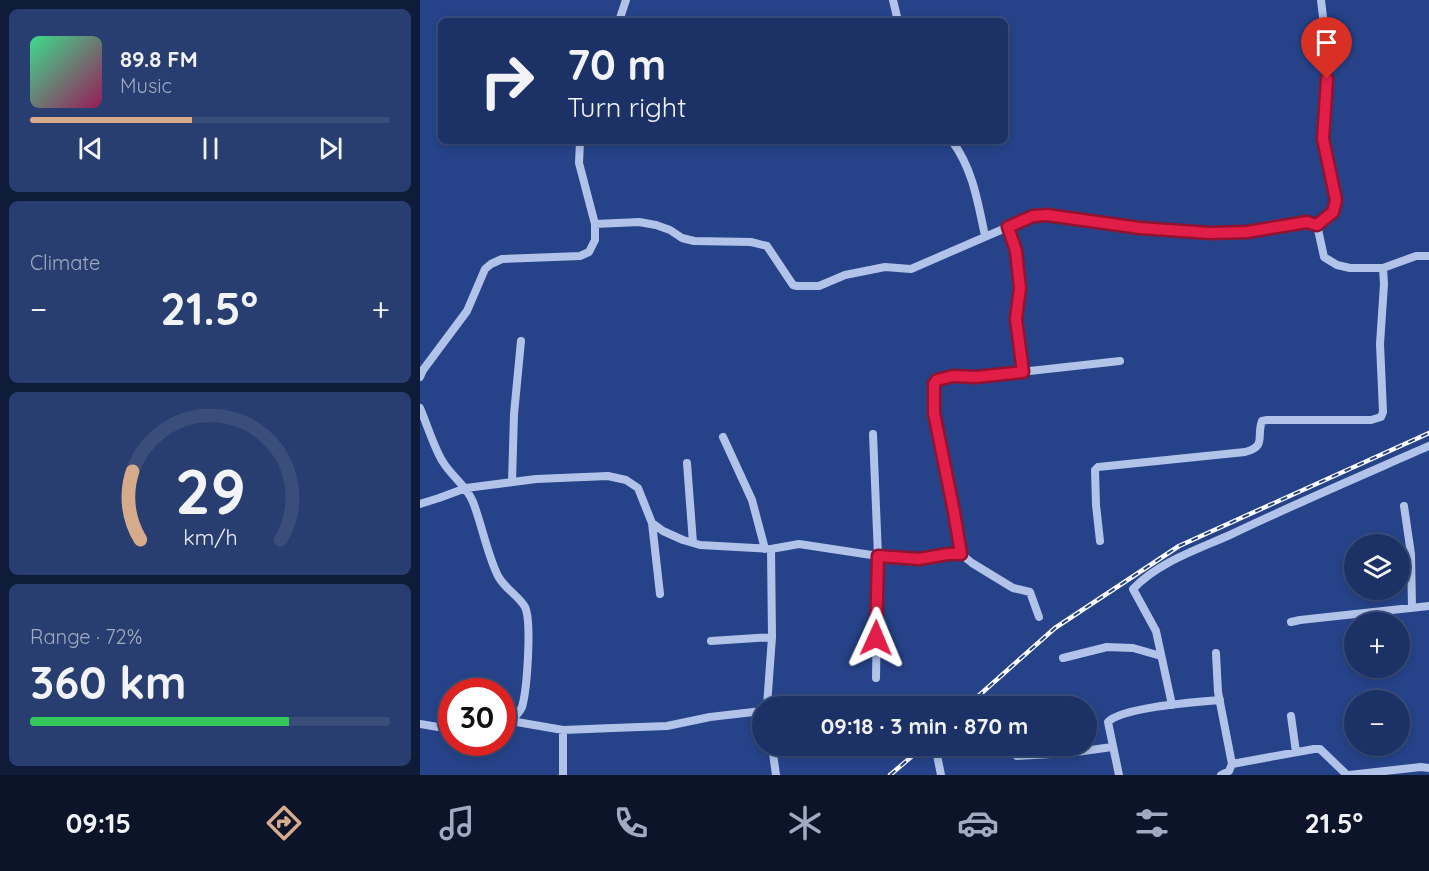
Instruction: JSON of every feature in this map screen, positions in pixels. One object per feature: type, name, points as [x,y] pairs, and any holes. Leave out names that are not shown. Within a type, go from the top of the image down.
[{"type":"street","points":[[620,18],[626,0]]},
{"type":"street","points":[[892,0],[897,18]]},
{"type":"street","points":[[1317,225],[1333,212],[1336,200],[1323,139],[1328,59],[1322,0]]},
{"type":"street","points":[[420,376],[467,311],[485,269],[491,264],[502,259],[580,256],[589,252],[595,240],[595,224],[579,163],[580,144]]},
{"type":"street","points":[[954,144],[970,173],[985,236]]},
{"type":"street","points":[[595,224],[639,222],[670,230],[694,242],[751,242],[767,246],[793,285],[797,286],[819,286],[845,275],[885,267],[911,269],[1033,216],[1047,215],[1140,228],[1210,233],[1247,232],[1307,222],[1317,225]]},
{"type":"street","points":[[1317,225],[1324,257],[1337,265],[1350,268],[1383,268],[1416,256],[1429,256]]},
{"type":"street","points":[[1008,227],[1016,251],[1020,288],[1016,319],[1023,372]]},
{"type":"street","points":[[1100,542],[1095,470],[1098,467],[1245,452],[1257,447],[1260,441],[1262,421],[1371,420],[1380,417],[1383,412],[1380,344],[1383,268]]},
{"type":"street","points":[[512,482],[514,414],[521,341]]},
{"type":"street","points":[[961,554],[934,413],[934,384],[937,380],[953,376],[976,377],[1120,361]]},
{"type":"street","points":[[420,408],[442,461],[466,488],[473,501],[497,574],[504,586],[517,597],[525,608],[529,635],[525,693],[521,710],[516,714]]},
{"type":"street","points":[[873,434],[878,556],[876,678]]},
{"type":"street","points":[[723,437],[752,500],[768,549],[772,637],[768,696]]},
{"type":"street","points":[[1172,705],[1156,631],[1133,589],[1137,584],[1164,565],[1284,509],[1429,446]]},
{"type":"street","points":[[687,463],[693,543]]},
{"type":"street","points":[[420,504],[466,488],[536,479],[608,476],[626,480],[638,489],[652,523],[660,594]]},
{"type":"street","points":[[1404,506],[1410,554],[1412,607]]},
{"type":"street","points":[[652,523],[663,531],[700,545],[768,549],[799,544],[878,556],[919,559],[961,554],[1013,588],[1029,591],[1039,617]]},
{"type":"street","points":[[1291,622],[1429,606]]},
{"type":"street","points":[[711,641],[772,637]]},
{"type":"street","points":[[1063,658],[1107,647],[1133,648],[1161,656]]},
{"type":"street","points":[[1216,653],[1218,692],[1232,764],[1230,771],[1221,775]]},
{"type":"street","points":[[1119,775],[1108,722],[1111,719],[1121,714],[1172,705],[1220,700]]},
{"type":"street","points":[[516,723],[563,730],[667,726],[710,717],[752,712]]},
{"type":"street","points":[[1291,716],[1296,752]]},
{"type":"street","points":[[420,724],[438,727]]},
{"type":"street","points":[[563,730],[563,775]]},
{"type":"street","points":[[1097,749],[1112,747]]},
{"type":"street","points":[[1232,764],[1320,749],[1348,775],[1429,768]]},
{"type":"street","points":[[773,756],[776,775]]},
{"type":"street","points":[[937,756],[941,775]]},
{"type":"railway","points":[[978,696],[1055,628],[1179,546],[1429,433]]},
{"type":"railway","points":[[890,775],[912,756]]},
{"type":"route","points":[[876,638],[878,556],[919,559],[961,554],[934,413],[934,384],[937,380],[953,376],[976,377],[1023,372],[1016,319],[1020,288],[1016,251],[1008,227],[1033,216],[1047,215],[1140,228],[1210,233],[1247,232],[1307,222],[1317,225],[1333,212],[1336,200],[1323,139],[1327,79]]}]
